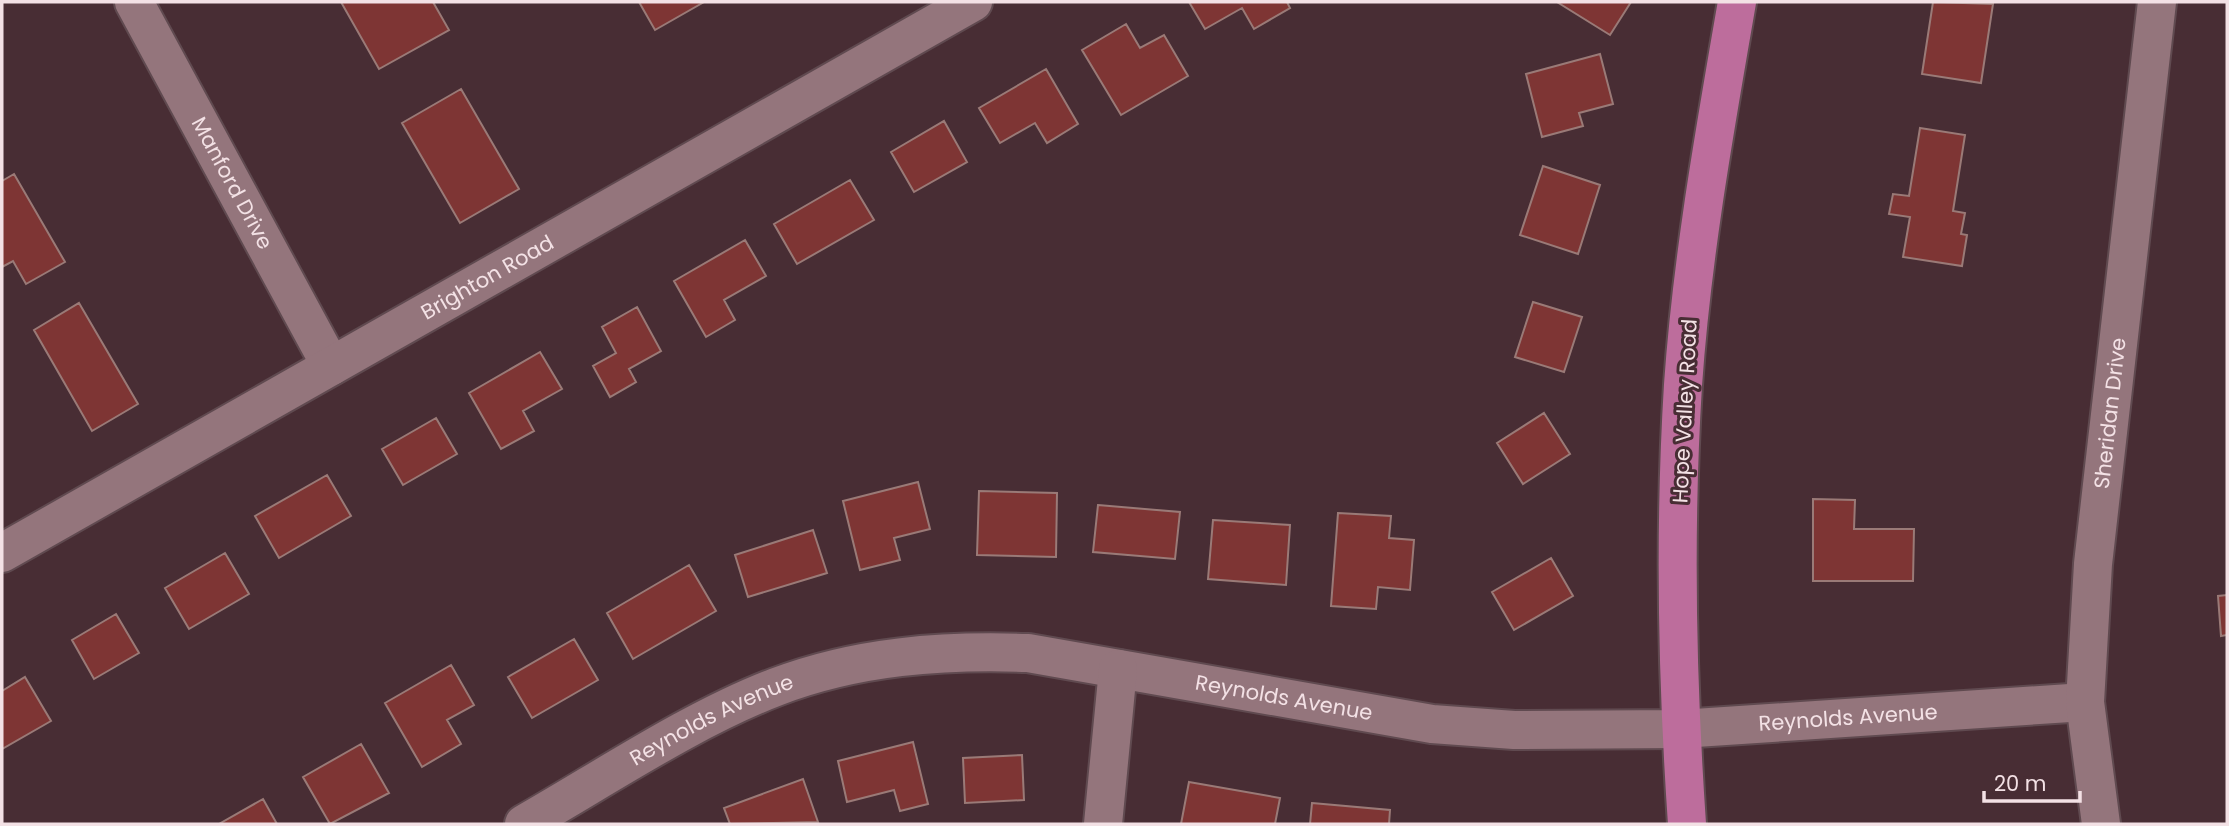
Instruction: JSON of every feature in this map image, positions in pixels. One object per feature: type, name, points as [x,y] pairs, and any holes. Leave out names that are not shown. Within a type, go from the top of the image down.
[{"type":"main road","name":"Hope Valley Road","points":[[1687,824],[1680,729],[1679,506],[1683,383],[1708,174],[1737,2]]},
{"type":"street","name":"Manford Drive","points":[[134,2],[331,366]]},
{"type":"street","name":"Brighton Road","points":[[2,553],[973,2]]},
{"type":"street","name":"Sheridan Drive","points":[[2101,824],[2085,702],[2104,448],[2157,2]]},
{"type":"street","name":"Reynolds Avenue","points":[[524,824],[715,715],[776,687],[835,668],[897,657],[968,651],[1028,653],[1432,724],[1514,730],[1680,729],[2085,702]]},
{"type":"street","points":[[1103,824],[1118,669]]},
{"type":"building","points":[[341,2],[433,2],[449,30],[379,69]]},
{"type":"building","points":[[639,2],[704,2],[655,30]]},
{"type":"building","points":[[1189,2],[1287,2],[1290,8],[1254,29],[1242,8],[1205,29]]},
{"type":"building","points":[[1557,2],[1631,2],[1610,35]]},
{"type":"building","points":[[1933,2],[1993,4],[1981,83],[1922,74]]},
{"type":"building","points":[[1126,24],[1140,48],[1164,35],[1188,76],[1121,115],[1082,50]]},
{"type":"building","points":[[1600,54],[1613,104],[1579,113],[1583,126],[1542,137],[1526,74]]},
{"type":"building","points":[[1046,69],[1078,124],[1047,143],[1035,123],[1000,143],[979,108]]},
{"type":"building","points":[[461,89],[519,189],[460,223],[402,123]]},
{"type":"building","points":[[944,121],[967,162],[914,192],[891,152]]},
{"type":"building","points":[[1920,128],[1965,135],[1953,211],[1965,213],[1961,234],[1967,235],[1962,266],[1903,257],[1910,217],[1889,214],[1893,194],[1909,196]]},
{"type":"building","points":[[1543,166],[1600,185],[1578,254],[1520,235]]},
{"type":"building","points":[[14,174],[65,262],[26,284],[13,261],[2,267],[2,181]]},
{"type":"building","points":[[850,180],[874,220],[797,264],[774,224]]},
{"type":"building","points":[[745,240],[766,276],[724,300],[735,320],[706,337],[674,281]]},
{"type":"building","points":[[1533,302],[1582,317],[1564,372],[1515,357]]},
{"type":"building","points":[[79,303],[138,404],[92,431],[34,330]]},
{"type":"building","points":[[637,307],[661,351],[629,369],[636,382],[610,397],[593,366],[616,353],[602,327]]},
{"type":"building","points":[[540,352],[562,389],[523,411],[534,431],[501,449],[469,393]]},
{"type":"building","points":[[1544,413],[1570,454],[1523,484],[1497,443]]},
{"type":"building","points":[[436,418],[457,454],[403,485],[382,449]]},
{"type":"building","points":[[327,475],[351,516],[279,558],[255,516]]},
{"type":"building","points":[[918,482],[930,529],[894,538],[900,560],[860,570],[843,501]]},
{"type":"building","points":[[979,491],[1057,493],[1056,557],[977,555]]},
{"type":"building","points":[[1813,499],[1855,500],[1854,529],[1914,529],[1913,581],[1813,581]]},
{"type":"building","points":[[1098,505],[1180,512],[1175,559],[1093,552]]},
{"type":"building","points":[[1338,513],[1391,516],[1389,538],[1414,540],[1410,590],[1378,587],[1376,609],[1331,606]]},
{"type":"building","points":[[1213,520],[1290,525],[1286,585],[1208,579]]},
{"type":"building","points":[[813,530],[827,573],[748,597],[735,555]]},
{"type":"building","points":[[225,553],[249,594],[189,629],[165,588]]},
{"type":"building","points":[[1551,558],[1573,596],[1514,630],[1492,592]]},
{"type":"building","points":[[689,565],[716,611],[633,659],[607,613]]},
{"type":"building","points":[[2227,595],[2227,635],[2221,636],[2218,596]]},
{"type":"building","points":[[116,614],[139,653],[94,679],[72,640]]},
{"type":"building","points":[[574,639],[598,680],[532,718],[508,677]]},
{"type":"building","points":[[451,665],[474,705],[447,720],[461,744],[422,767],[385,703]]},
{"type":"building","points":[[25,677],[51,721],[2,749],[2,691]]},
{"type":"building","points":[[913,742],[928,804],[900,811],[894,790],[847,802],[838,761]]},
{"type":"building","points":[[361,744],[389,793],[330,824],[303,777]]},
{"type":"building","points":[[1022,755],[1024,800],[965,803],[963,758]]},
{"type":"building","points":[[803,779],[818,822],[730,824],[724,808]]},
{"type":"building","points":[[1189,782],[1280,798],[1275,824],[1181,824]]},
{"type":"building","points":[[263,799],[277,824],[219,824]]},
{"type":"building","points":[[1312,803],[1390,810],[1389,824],[1310,824]]}]
